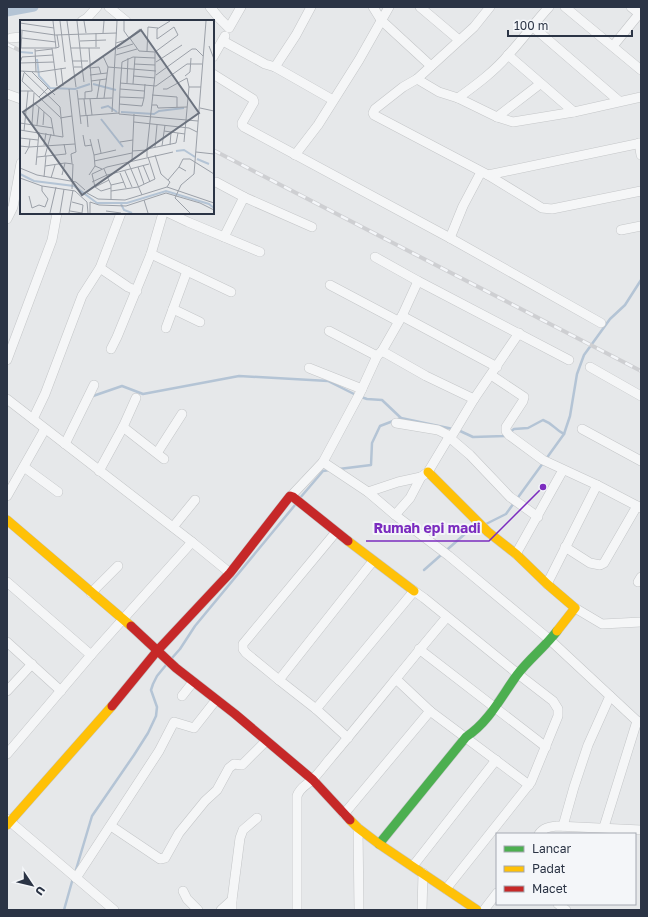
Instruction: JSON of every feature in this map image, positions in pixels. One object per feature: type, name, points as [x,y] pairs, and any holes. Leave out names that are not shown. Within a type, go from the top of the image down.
[{"type":"street","points":[[84,20],[97,7]]},
{"type":"street","points":[[109,7],[125,20]]},
{"type":"street","points":[[210,7],[229,28]]},
{"type":"street","points":[[214,55],[241,7]]},
{"type":"street","points":[[275,67],[296,35],[311,7]]},
{"type":"street","points":[[373,7],[381,20],[431,66]]},
{"type":"street","points":[[295,155],[318,125],[359,60],[389,7]]},
{"type":"street","points":[[420,7],[459,40]]},
{"type":"street","points":[[489,7],[474,27],[417,79],[403,87],[375,109],[373,113],[374,115],[484,173],[542,208],[552,208],[641,191]]},
{"type":"street","points":[[458,98],[478,83],[508,55],[549,7]]},
{"type":"street","points":[[565,7],[641,70]]},
{"type":"street","points":[[613,46],[640,15],[631,7]]},
{"type":"street","points":[[532,26],[619,101]]},
{"type":"street","points":[[11,38],[20,37]]},
{"type":"street","points":[[223,41],[265,64],[275,67],[333,100]]},
{"type":"street","points":[[508,55],[574,112]]},
{"type":"street","points":[[214,75],[253,99],[254,102],[242,125],[450,238],[601,323]]},
{"type":"street","points":[[417,79],[439,92],[458,98],[509,122],[519,122],[574,112],[641,97]]},
{"type":"street","points":[[497,117],[540,84]]},
{"type":"street","points":[[7,94],[20,99]]},
{"type":"street","points":[[450,238],[463,206],[484,173],[640,143],[641,155]]},
{"type":"street","points":[[7,219],[14,207],[20,169]]},
{"type":"street","points":[[216,182],[244,197],[312,228]]},
{"type":"street","points":[[224,238],[244,197]]},
{"type":"street","points":[[7,360],[52,240],[57,214]]},
{"type":"street","points":[[33,419],[45,394],[82,296],[100,268],[121,214]]},
{"type":"street","points":[[111,349],[151,254],[163,214]]},
{"type":"street","points":[[171,214],[224,238],[260,252]]},
{"type":"street","points":[[621,230],[641,226]]},
{"type":"street","points":[[151,254],[231,292]]},
{"type":"street","points":[[375,258],[569,360]]},
{"type":"street","points":[[100,268],[128,287],[137,290]]},
{"type":"street","points":[[166,328],[187,271]]},
{"type":"street","points":[[114,910],[8,822],[130,685],[157,651],[230,573],[288,497],[330,467],[360,393],[400,319],[418,281]]},
{"type":"street","points":[[330,285],[497,366]]},
{"type":"street","points":[[173,309],[200,322]]},
{"type":"street","points":[[329,331],[474,399]]},
{"type":"street","points":[[395,516],[410,498],[474,399],[519,334]]},
{"type":"street","points":[[309,368],[360,393]]},
{"type":"street","points":[[590,368],[641,396]]},
{"type":"street","points":[[491,374],[524,397],[523,401],[506,427],[508,433],[546,461],[639,507],[604,563],[600,565],[590,563],[565,547]]},
{"type":"street","points":[[65,444],[92,391]]},
{"type":"street","points":[[99,471],[123,427],[136,398]]},
{"type":"street","points":[[7,399],[173,527],[230,573]]},
{"type":"street","points":[[157,453],[182,414]]},
{"type":"street","points":[[396,423],[452,433],[470,455],[510,497],[538,517]]},
{"type":"street","points":[[123,427],[164,459]]},
{"type":"street","points":[[7,496],[45,429]]},
{"type":"street","points":[[582,430],[641,461]]},
{"type":"street","points":[[330,467],[368,492],[395,516],[449,556],[550,640],[639,722],[604,827]]},
{"type":"street","points":[[24,468],[58,492]]},
{"type":"street","points":[[516,554],[563,470]]},
{"type":"street","points":[[368,492],[425,475]]},
{"type":"street","points":[[425,475],[488,532],[516,554],[547,584],[575,608],[602,624],[641,622]]},
{"type":"street","points":[[547,584],[596,485]]},
{"type":"street","points":[[291,496],[373,561],[424,598],[553,701],[558,709],[558,716],[534,778],[446,889]]},
{"type":"street","points":[[173,527],[194,500]]},
{"type":"street","points":[[7,520],[123,619],[176,668],[235,714],[313,780],[358,828],[379,844],[477,910]]},
{"type":"street","points":[[336,532],[243,644],[243,649],[316,709],[348,738]]},
{"type":"street","points":[[7,754],[91,655],[192,542]]},
{"type":"street","points":[[279,680],[373,561]]},
{"type":"street","points":[[91,593],[118,566]]},
{"type":"street","points":[[7,582],[91,655]]},
{"type":"street","points":[[316,709],[414,591]]},
{"type":"street","points":[[379,844],[466,737],[477,730],[495,708],[518,674],[550,640],[575,608]]},
{"type":"street","points":[[297,910],[297,796],[301,788],[313,780],[419,649],[447,617]]},
{"type":"street","points":[[7,642],[61,691]]},
{"type":"street","points":[[419,649],[546,747]]},
{"type":"street","points":[[7,691],[32,664]]},
{"type":"street","points":[[396,679],[430,711],[529,785]]},
{"type":"street","points":[[182,696],[193,682]]},
{"type":"street","points":[[563,826],[588,745],[610,696]]},
{"type":"street","points":[[74,876],[111,826],[159,751],[174,722],[194,728],[216,700]]},
{"type":"street","points":[[344,814],[430,711]]},
{"type":"street","points":[[111,826],[160,859],[165,858],[179,833],[205,802],[214,794],[231,766],[234,764],[242,765],[266,741]]},
{"type":"street","points":[[413,866],[496,760]]},
{"type":"street","points":[[232,910],[240,838],[243,830],[257,818]]},
{"type":"street","points":[[540,833],[546,828],[563,826],[641,830]]},
{"type":"street","points":[[358,828],[359,910]]},
{"type":"street","points":[[422,910],[423,873]]},
{"type":"street","points":[[183,891],[187,899],[198,910]]},
{"type":"street","points":[[484,910],[496,894]]},
{"type":"street","points":[[221,910],[232,900]]},
{"type":"waterway","points":[[7,12],[34,7]]},
{"type":"waterway","points":[[546,459],[564,434],[570,416],[577,374],[584,355],[610,319],[625,305],[641,280]]},
{"type":"waterway","points":[[93,396],[122,386],[143,394],[239,376],[328,381],[356,395]]},
{"type":"waterway","points":[[361,397],[382,400],[401,418],[453,429]]},
{"type":"waterway","points":[[339,469],[371,465],[372,443],[380,426],[401,418]]},
{"type":"waterway","points":[[458,430],[473,437],[505,436],[514,429],[528,428],[543,420],[550,423],[558,431],[564,434]]},
{"type":"waterway","points":[[486,524],[506,514],[543,463]]},
{"type":"waterway","points":[[300,498],[323,471],[330,470]]},
{"type":"waterway","points":[[172,658],[180,649],[195,626],[295,505]]},
{"type":"waterway","points":[[424,570],[466,533],[478,527]]},
{"type":"waterway","points":[[75,873],[92,816],[134,755],[148,733],[156,716],[157,707],[151,690],[157,676],[166,665]]},
{"type":"waterway","points":[[64,910],[73,878]]},
{"type":"railway","points":[[7,44],[20,50]]},
{"type":"railway","points":[[214,151],[641,371]]},
{"type":"traffic: fast","points":[[379,844],[466,737],[488,717],[522,669],[557,631]]},
{"type":"traffic: slow","points":[[428,472],[488,532],[516,554],[547,584],[575,608],[557,631]]},
{"type":"traffic: slow","points":[[7,520],[131,626]]},
{"type":"traffic: slow","points":[[348,541],[414,591]]},
{"type":"traffic: slow","points":[[7,825],[112,706]]},
{"type":"traffic: slow","points":[[350,820],[379,844],[477,910]]},
{"type":"traffic: jam","points":[[112,706],[157,651],[230,573],[290,496],[348,541]]},
{"type":"traffic: jam","points":[[131,626],[176,668],[235,714],[313,780],[350,820]]},
{"type":"place","name":"Rumah epi madi","points":[[543,487]]}]
